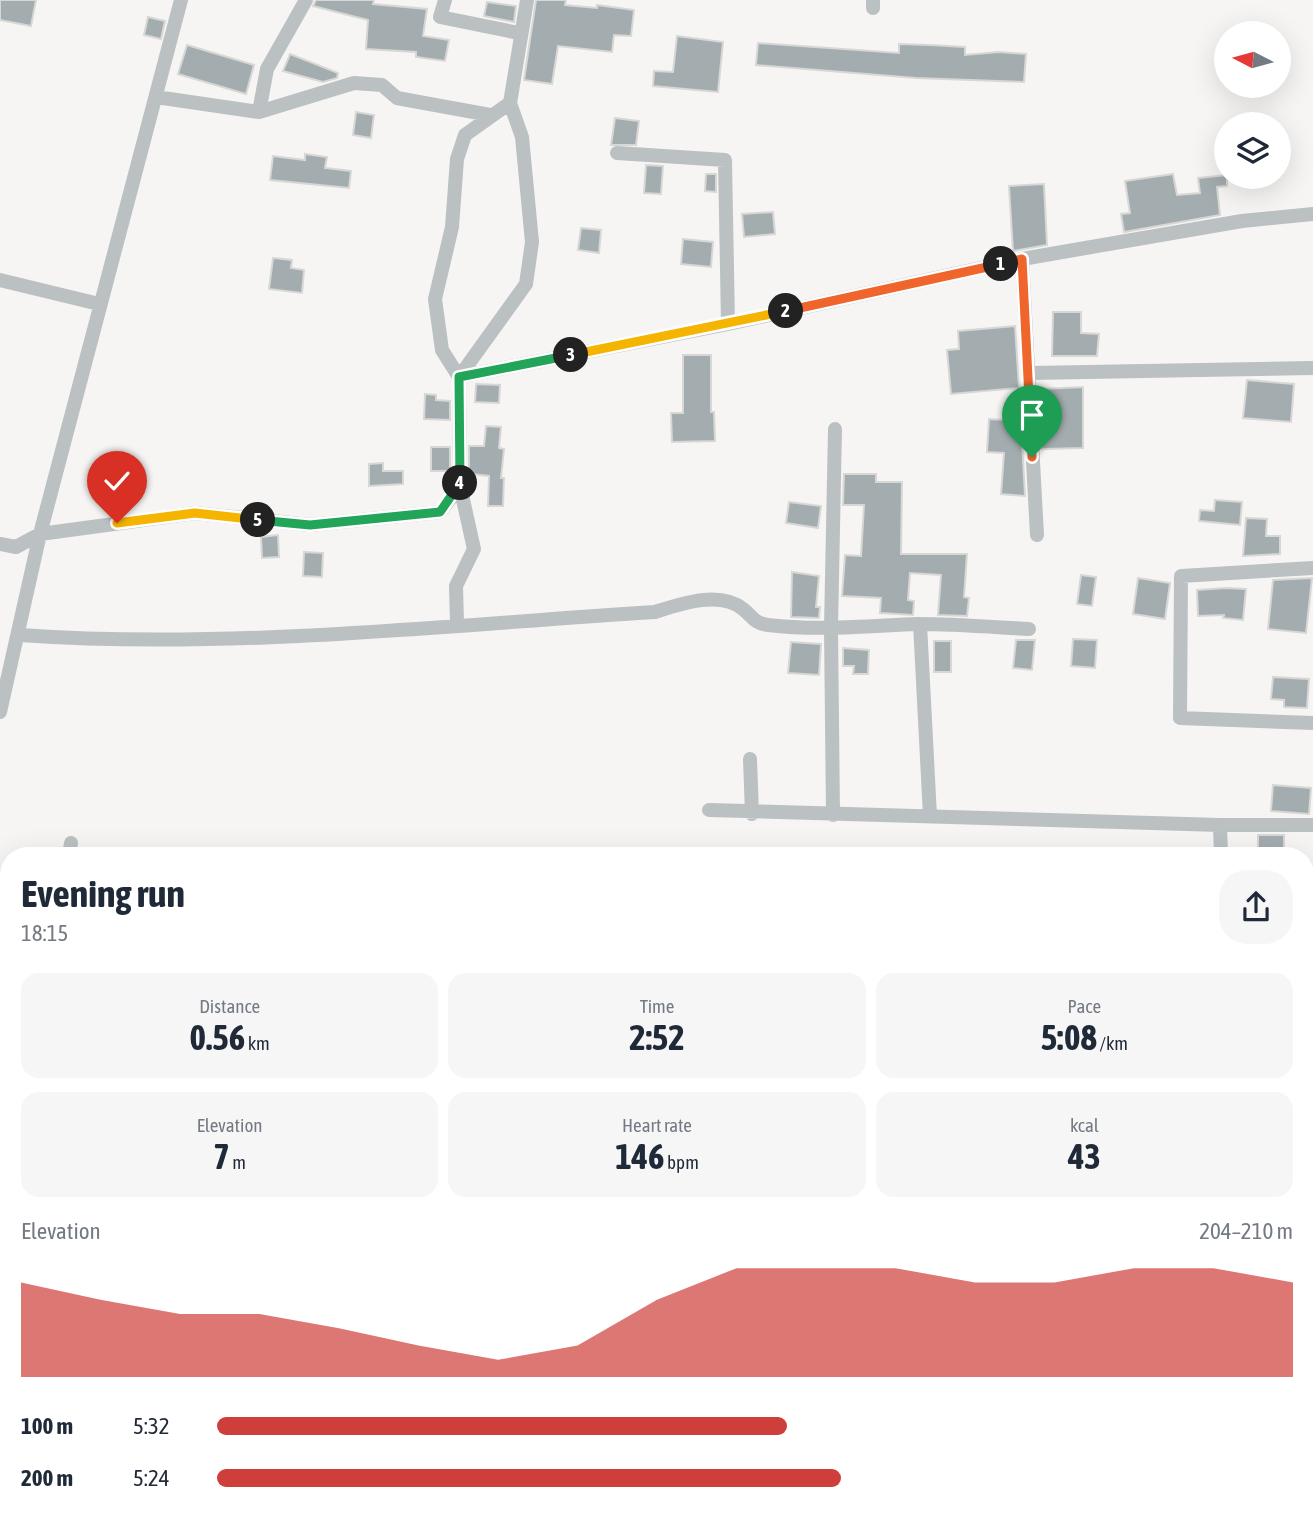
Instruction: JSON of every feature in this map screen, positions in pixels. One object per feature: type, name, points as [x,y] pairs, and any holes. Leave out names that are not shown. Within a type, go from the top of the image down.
[{"type":"street","points":[[0,712],[20,635],[40,534],[181,0]]},
{"type":"street","points":[[259,112],[267,69],[306,0]]},
{"type":"street","points":[[445,0],[440,17],[519,33]]},
{"type":"street","points":[[459,377],[526,284],[532,242],[522,137],[510,103],[519,33],[527,0]]},
{"type":"street","points":[[156,97],[259,112],[354,83],[383,85],[397,98],[491,116]]},
{"type":"street","points":[[457,624],[456,586],[474,549],[460,486],[459,377],[442,350],[435,299],[452,226],[457,159],[465,135],[510,103]]},
{"type":"street","points":[[617,153],[725,160],[727,324]]},
{"type":"street","points":[[459,377],[727,324],[1022,259],[1241,221],[1313,214]]},
{"type":"street","points":[[1022,259],[1037,535]]},
{"type":"street","points":[[0,280],[99,304]]},
{"type":"street","points":[[1030,373],[1313,368]]},
{"type":"street","points":[[833,815],[831,628],[835,429]]},
{"type":"street","points":[[0,544],[16,547],[40,534],[195,513],[310,525],[440,512],[460,486]]},
{"type":"street","points":[[1313,568],[1181,576],[1180,718],[1313,723]]},
{"type":"street","points":[[20,635],[110,641],[457,624],[655,612],[689,601],[720,601],[742,607],[754,622],[831,628],[920,624],[1029,629]]},
{"type":"street","points":[[920,624],[930,816]]},
{"type":"street","points":[[750,760],[752,814]]},
{"type":"street","points":[[709,810],[752,814],[1313,825]]},
{"type":"street","points":[[1220,825],[1221,847]]},
{"type":"building","points":[[0,0],[36,0],[31,26],[0,20]]},
{"type":"building","points":[[316,0],[374,0],[373,4],[427,9],[423,36],[449,40],[445,61],[416,57],[416,52],[366,49],[368,20],[313,6]]},
{"type":"building","points":[[536,0],[566,0],[565,5],[597,8],[597,5],[634,10],[631,36],[614,35],[612,52],[558,46],[552,84],[524,80]]},
{"type":"building","points":[[487,2],[516,6],[514,22],[484,16]]},
{"type":"building","points":[[148,17],[165,21],[161,39],[144,35]]},
{"type":"building","points":[[677,36],[723,42],[718,92],[653,86],[654,71],[673,72]]},
{"type":"building","points":[[758,43],[899,53],[899,44],[930,45],[965,47],[965,55],[999,52],[1026,54],[1024,82],[916,78],[756,65]]},
{"type":"building","points":[[187,45],[254,65],[246,94],[178,74]]},
{"type":"building","points":[[290,54],[338,73],[337,78],[323,82],[283,71]]},
{"type":"building","points":[[356,112],[374,115],[371,138],[353,135]]},
{"type":"building","points":[[615,118],[639,121],[636,145],[611,145]]},
{"type":"building","points":[[305,154],[327,157],[325,168],[351,171],[349,188],[270,180],[273,156],[305,160]]},
{"type":"building","points":[[646,165],[663,166],[661,194],[644,193]]},
{"type":"building","points":[[706,174],[716,174],[716,192],[705,191]]},
{"type":"building","points":[[1173,174],[1177,195],[1200,193],[1198,178],[1214,176],[1220,215],[1124,232],[1121,214],[1130,213],[1125,181]]},
{"type":"building","points":[[1044,184],[1047,245],[1013,251],[1009,186]]},
{"type":"building","points":[[773,212],[775,234],[744,237],[742,214]]},
{"type":"building","points":[[581,228],[601,230],[599,253],[578,250]]},
{"type":"building","points":[[683,239],[713,242],[711,267],[681,264]]},
{"type":"building","points":[[273,258],[292,260],[291,268],[304,270],[302,293],[269,289]]},
{"type":"building","points":[[1053,312],[1081,312],[1081,333],[1099,334],[1097,356],[1052,356]]},
{"type":"building","points":[[1015,326],[1019,388],[951,394],[947,350],[959,349],[958,331]]},
{"type":"building","points":[[683,355],[711,355],[711,412],[714,412],[715,441],[672,442],[671,413],[683,413]]},
{"type":"building","points":[[1247,380],[1294,384],[1291,422],[1243,418]]},
{"type":"building","points":[[476,384],[500,385],[499,403],[475,402]]},
{"type":"building","points":[[1083,387],[1083,448],[1042,449],[1039,389]]},
{"type":"building","points":[[425,394],[436,395],[436,400],[450,401],[450,420],[424,419]]},
{"type":"building","points":[[989,419],[1021,421],[1025,496],[1001,494],[1004,453],[987,452]]},
{"type":"building","points":[[486,426],[501,427],[499,448],[504,449],[501,478],[504,478],[503,506],[488,506],[489,476],[471,474],[469,471],[469,446],[484,446]]},
{"type":"building","points":[[431,447],[450,447],[450,471],[431,471]]},
{"type":"building","points":[[383,463],[383,471],[403,471],[403,484],[369,486],[369,464]]},
{"type":"building","points":[[844,474],[876,474],[876,482],[902,482],[901,554],[967,554],[964,597],[969,598],[967,616],[938,615],[941,575],[910,573],[908,600],[914,601],[913,615],[880,613],[881,598],[842,596],[845,555],[861,556],[864,505],[843,505]]},
{"type":"building","points":[[1215,500],[1242,502],[1240,525],[1199,521],[1200,510],[1214,511]]},
{"type":"building","points":[[789,502],[821,506],[818,528],[786,523]]},
{"type":"building","points":[[1246,518],[1267,519],[1266,536],[1280,536],[1280,554],[1243,556]]},
{"type":"building","points":[[278,535],[279,557],[262,558],[261,537]]},
{"type":"building","points":[[304,552],[323,553],[322,577],[303,576]]},
{"type":"building","points":[[792,572],[819,576],[816,607],[820,607],[819,618],[791,617]]},
{"type":"building","points":[[1081,575],[1096,577],[1092,606],[1077,604]]},
{"type":"building","points":[[1138,578],[1170,583],[1165,619],[1133,614]]},
{"type":"building","points":[[1312,578],[1306,633],[1268,629],[1273,580]]},
{"type":"building","points":[[1246,589],[1243,620],[1223,618],[1224,615],[1198,616],[1197,590]]},
{"type":"building","points":[[1073,639],[1097,640],[1095,668],[1071,666]]},
{"type":"building","points":[[1016,640],[1035,640],[1032,670],[1013,668]]},
{"type":"building","points":[[934,641],[951,641],[951,672],[934,672]]},
{"type":"building","points":[[791,642],[821,644],[819,675],[788,673]]},
{"type":"building","points":[[843,648],[869,650],[868,674],[853,674],[854,666],[843,666]]},
{"type":"building","points":[[1273,677],[1309,679],[1307,708],[1284,707],[1284,700],[1271,699]]},
{"type":"building","points":[[1273,785],[1311,788],[1309,814],[1271,811]]},
{"type":"building","points":[[1258,835],[1284,835],[1284,847],[1258,847]]},
{"type":"route","points":[[117,523],[195,513],[310,525],[440,512],[460,486],[459,377],[727,324],[1022,259],[1030,373],[1032,457]]}]
